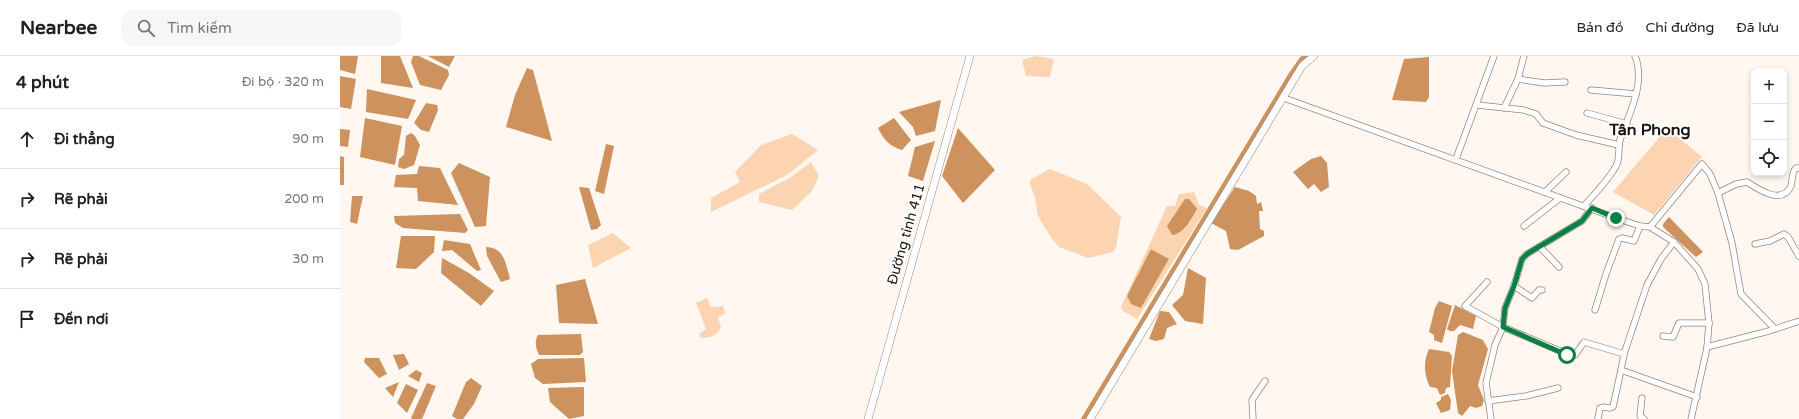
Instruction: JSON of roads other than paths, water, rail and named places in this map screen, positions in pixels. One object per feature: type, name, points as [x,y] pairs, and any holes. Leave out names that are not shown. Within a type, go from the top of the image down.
[{"type":"main road","name":"Đường tỉnh 411","points":[[868,419],[970,56]]},
{"type":"main road","points":[[1090,419],[1130,349],[1284,98],[1302,66],[1314,56]]},
{"type":"street","points":[[1456,159],[1494,56]]},
{"type":"street","points":[[1504,108],[1518,79],[1524,56]]},
{"type":"street","points":[[1584,206],[1615,167],[1618,159],[1619,145],[1636,94],[1639,73],[1635,56]]},
{"type":"street","points":[[1518,79],[1544,83],[1565,82]]},
{"type":"street","points":[[1592,90],[1636,94]]},
{"type":"street","points":[[1284,98],[1456,159],[1560,198],[1640,226],[1650,227],[1674,242],[1698,269],[1704,284],[1709,323],[1707,347],[1691,419]]},
{"type":"street","points":[[1477,105],[1524,110],[1536,114],[1543,123],[1576,135],[1619,145]]},
{"type":"street","points":[[1586,113],[1627,124]]},
{"type":"street","points":[[1650,227],[1702,164],[1710,174],[1718,193],[1732,243],[1741,294],[1775,329]]},
{"type":"street","points":[[1718,193],[1736,184],[1747,182],[1764,193],[1775,196],[1785,193],[1791,186],[1793,172],[1796,168],[1799,168]]},
{"type":"street","points":[[1545,192],[1566,172]]},
{"type":"street","points":[[1524,226],[1560,198]]},
{"type":"street","points":[[1491,419],[1486,382],[1495,345],[1503,327],[1505,308],[1523,258],[1582,221],[1592,208]]},
{"type":"street","points":[[1595,310],[1619,239],[1622,238],[1634,241],[1640,226]]},
{"type":"street","points":[[1755,244],[1770,242],[1784,234],[1788,237],[1799,256]]},
{"type":"street","points":[[1598,418],[1598,411],[1601,407],[1613,407],[1624,354],[1647,285],[1661,260],[1674,242]]},
{"type":"street","points":[[1540,247],[1559,267]]},
{"type":"street","points":[[1488,282],[1465,306],[1503,327],[1572,356],[1575,355],[1584,342],[1624,354]]},
{"type":"street","points":[[1514,286],[1532,298],[1539,290],[1542,290]]},
{"type":"street","points":[[1707,347],[1799,321]]},
{"type":"street","points":[[1662,336],[1673,337],[1679,323],[1709,323]]},
{"type":"street","points":[[1621,370],[1696,397]]},
{"type":"street","points":[[1253,419],[1252,400],[1265,381]]},
{"type":"street","points":[[1488,401],[1526,396],[1558,388]]},
{"type":"street","points":[[1642,398],[1640,416],[1644,419]]},
{"type":"waterway","points":[[1084,419],[1291,75],[1302,59],[1307,56]]},
{"type":"district","name":"Tân Phong","points":[[1650,130]]}]
